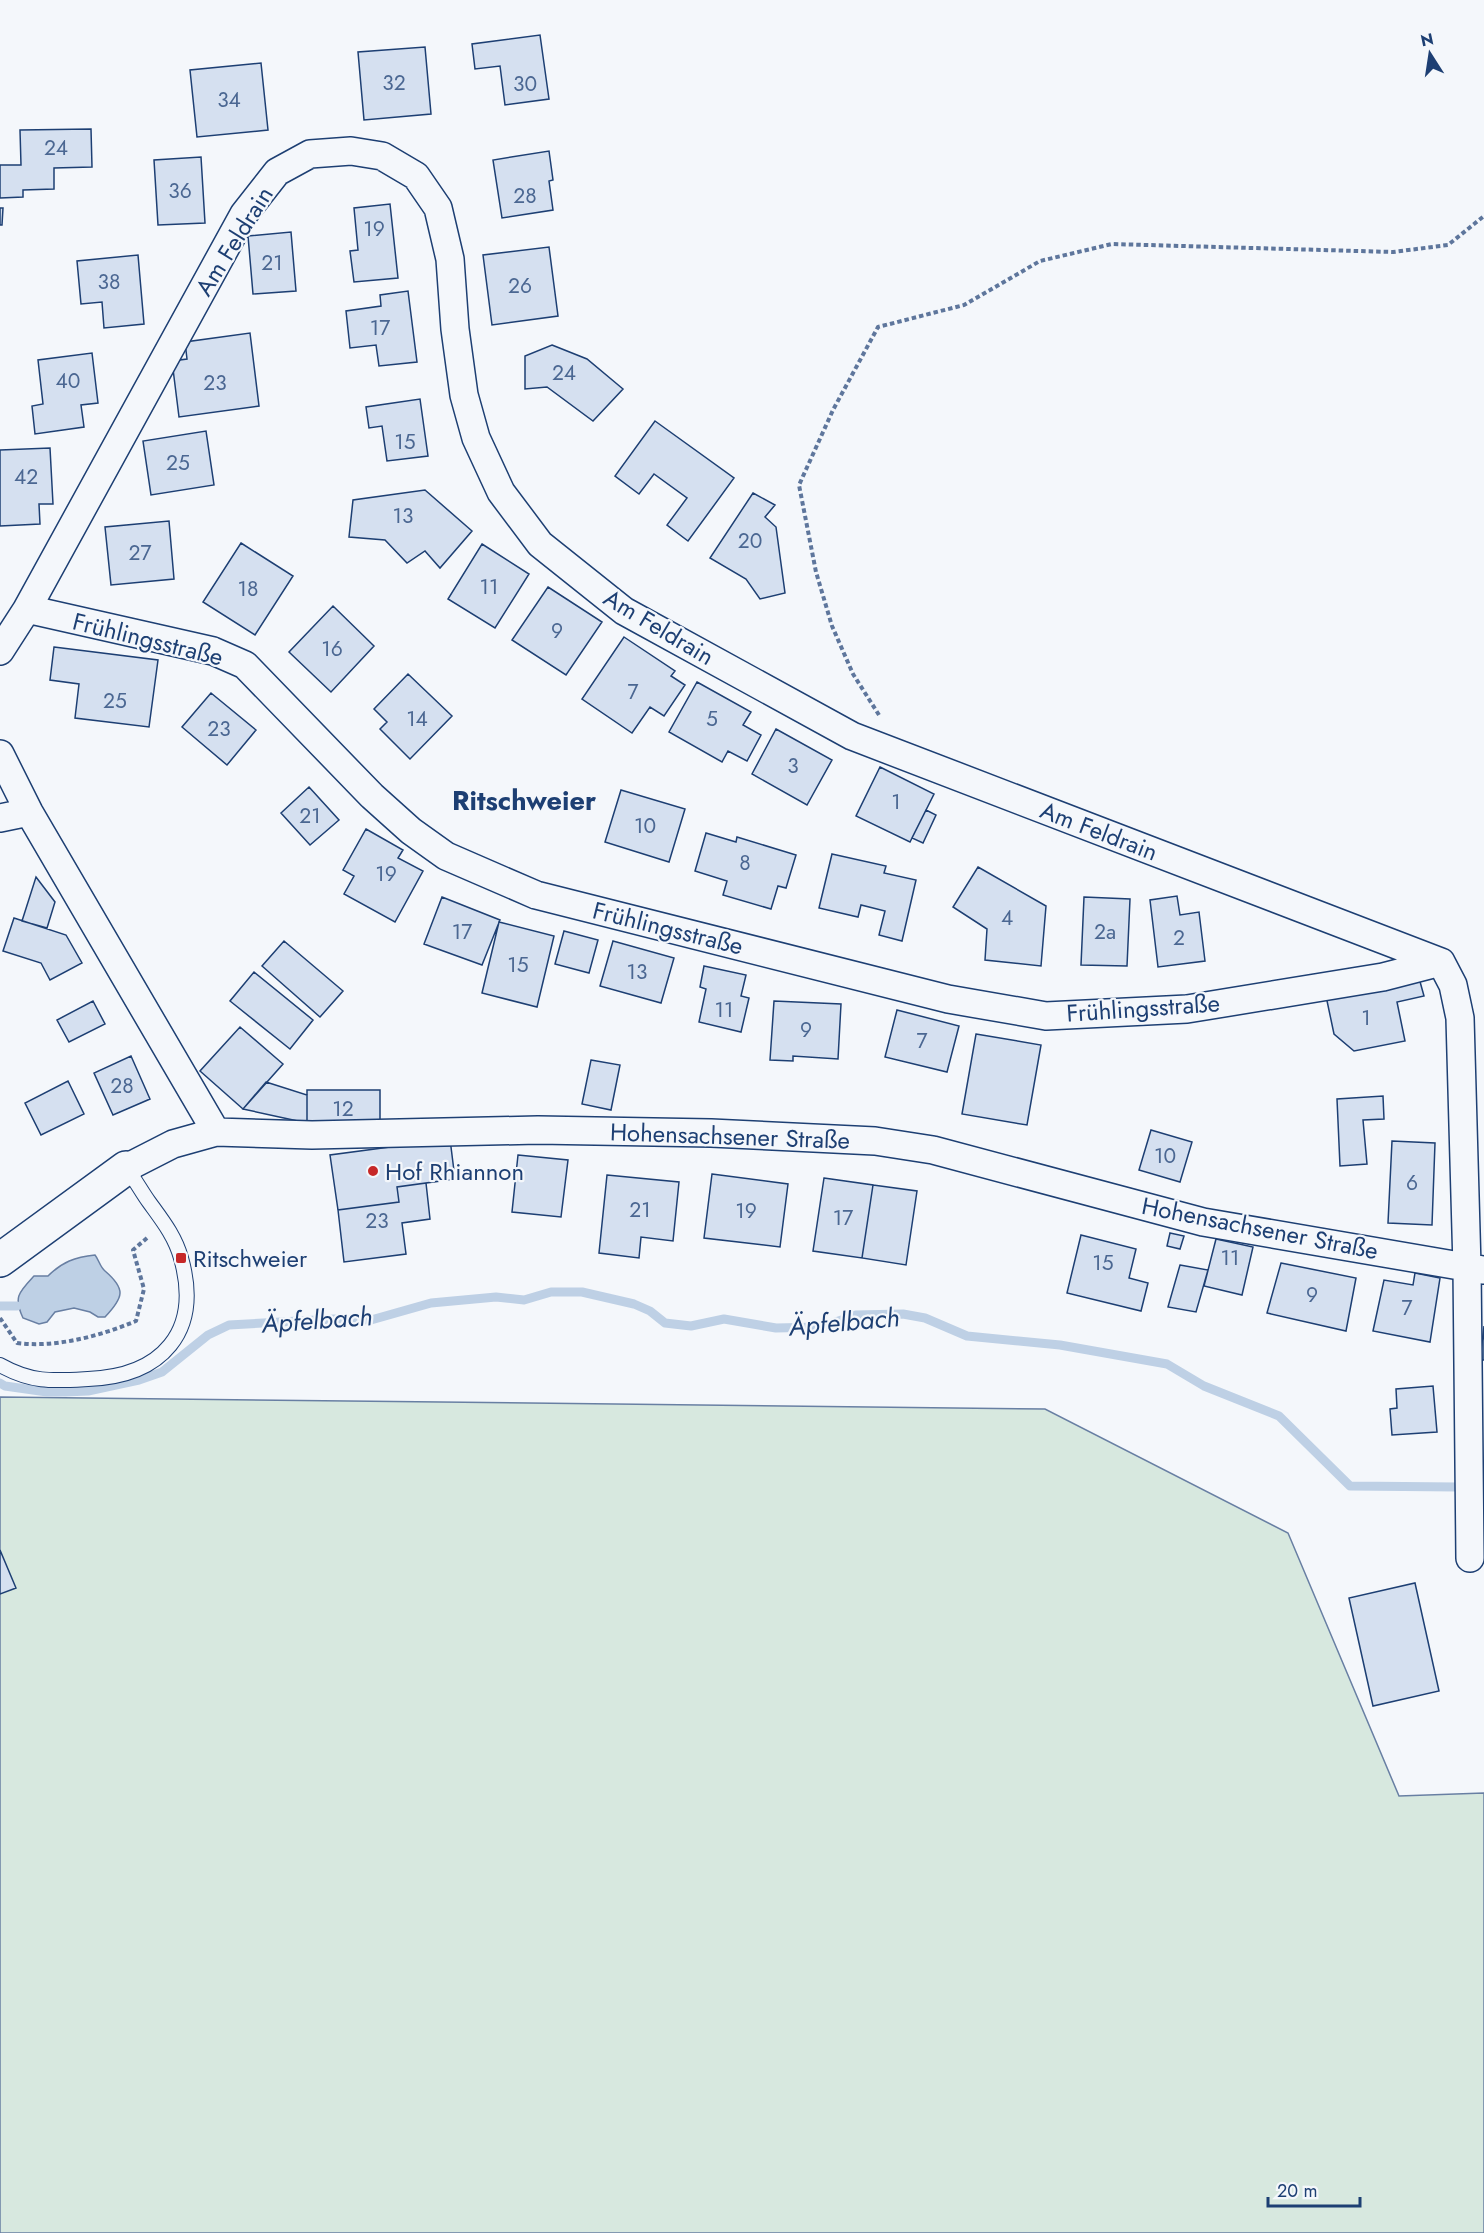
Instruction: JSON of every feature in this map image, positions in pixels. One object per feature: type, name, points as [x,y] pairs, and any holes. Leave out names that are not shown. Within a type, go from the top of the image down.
[{"type":"street","name":"Am Feldrain","points":[[27,609],[244,214],[270,180],[277,172],[310,154],[351,151],[382,156],[416,176],[438,208],[450,259],[455,329],[464,395],[476,438],[501,492],[540,544],[624,611],[852,736],[1441,962]]},
{"type":"street","points":[[0,651],[27,609]]},
{"type":"street","name":"Frühlingsstraße","points":[[27,609],[213,651],[245,665],[372,796],[411,831],[446,856],[536,895],[937,996],[1046,1016],[1187,1009],[1383,977],[1441,962]]},
{"type":"street","points":[[0,754],[28,812],[216,1132]]},
{"type":"street","points":[[0,818],[28,812]]},
{"type":"street","points":[[1441,962],[1453,985],[1460,1018],[1476,1268],[1470,1558]]},
{"type":"street","name":"Hohensachsener Straße","points":[[0,1260],[173,1144],[216,1132],[312,1135],[538,1130],[875,1141],[933,1150],[1203,1222],[1476,1268]]},
{"type":"lane","points":[[0,1365],[19,1376],[52,1381],[109,1378],[152,1363],[172,1343],[184,1323],[187,1294],[181,1258],[166,1224],[129,1172]]},
{"type":"path","points":[[905,756],[853,674],[832,626],[816,572],[800,485],[833,410],[878,327],[964,305],[1040,261],[1112,244],[1393,252],[1448,245],[1484,216]]},
{"type":"path","points":[[0,1318],[18,1343],[39,1346],[110,1332],[136,1321],[144,1289],[133,1250],[166,1224]]},
{"type":"shaded area","points":[[0,1397],[1045,1409],[1288,1533],[1399,1796],[1484,1793],[1484,2233],[0,2233]]},
{"type":"water","points":[[95,1255],[102,1268],[117,1283],[120,1293],[116,1304],[105,1317],[98,1317],[90,1312],[74,1308],[55,1312],[47,1322],[39,1324],[23,1318],[18,1305],[19,1295],[34,1276],[48,1276],[69,1261]]},
{"type":"building","points":[[540,35],[549,99],[505,105],[500,66],[475,69],[472,44]]},
{"type":"building","points":[[425,47],[431,114],[364,120],[358,52]]},
{"type":"building","points":[[261,63],[268,130],[197,137],[190,70]]},
{"type":"building","points":[[91,129],[92,167],[54,168],[54,189],[23,190],[23,197],[0,198],[0,165],[21,165],[20,130]]},
{"type":"building","points":[[549,151],[553,180],[549,181],[553,210],[502,218],[493,160]]},
{"type":"building","points":[[201,157],[205,223],[158,225],[154,160]]},
{"type":"building","points":[[390,204],[398,278],[354,282],[350,251],[358,250],[354,208]]},
{"type":"building","points":[[0,208],[3,208],[2,225],[0,225]]},
{"type":"building","points":[[291,232],[296,291],[253,294],[248,236]]},
{"type":"building","points":[[549,247],[558,316],[492,325],[483,255]]},
{"type":"building","points":[[138,255],[144,324],[104,328],[102,302],[81,304],[77,261]]},
{"type":"building","points":[[408,291],[417,362],[379,366],[376,345],[350,348],[346,311],[381,306],[380,295]]},
{"type":"building","points":[[250,333],[259,406],[179,417],[172,361],[187,359],[185,342]]},
{"type":"building","points":[[552,345],[587,359],[623,389],[593,421],[547,387],[525,389],[525,356]]},
{"type":"building","points":[[92,353],[98,403],[81,405],[84,427],[35,434],[32,406],[43,404],[38,360]]},
{"type":"building","points":[[420,399],[428,456],[387,461],[382,426],[369,428],[366,407]]},
{"type":"building","points":[[655,421],[734,478],[688,541],[667,525],[687,498],[654,474],[639,494],[615,476]]},
{"type":"building","points":[[206,431],[214,485],[151,495],[143,441]]},
{"type":"building","points":[[50,448],[53,504],[39,504],[40,524],[0,526],[0,450]]},
{"type":"building","points":[[425,490],[472,531],[440,568],[425,551],[407,563],[385,540],[349,537],[353,500]]},
{"type":"building","points":[[753,493],[775,505],[765,517],[776,527],[785,593],[760,599],[746,579],[710,558]]},
{"type":"building","points":[[169,521],[174,579],[111,585],[105,527]]},
{"type":"building","points":[[241,543],[293,576],[255,635],[203,602]]},
{"type":"building","points":[[482,544],[529,574],[495,628],[448,599]]},
{"type":"building","points":[[548,587],[602,622],[566,675],[512,640]]},
{"type":"building","points":[[333,606],[374,646],[331,692],[289,652]]},
{"type":"building","points":[[624,637],[675,671],[671,676],[685,685],[664,716],[650,707],[632,733],[582,699]]},
{"type":"building","points":[[54,647],[158,660],[149,727],[75,718],[79,684],[50,680]]},
{"type":"building","points":[[408,674],[452,716],[410,759],[380,729],[387,722],[374,709]]},
{"type":"building","points":[[697,682],[751,712],[743,725],[761,735],[747,761],[728,751],[722,762],[669,732]]},
{"type":"building","points":[[211,693],[256,730],[227,765],[182,727]]},
{"type":"building","points":[[776,729],[832,760],[807,805],[752,774]]},
{"type":"building","points":[[880,767],[934,794],[910,842],[856,816]]},
{"type":"building","points":[[309,787],[339,820],[310,845],[281,813]]},
{"type":"building","points":[[621,790],[685,809],[669,862],[605,842]]},
{"type":"building","points":[[926,810],[936,815],[923,843],[912,838]]},
{"type":"building","points":[[366,829],[403,850],[398,858],[423,871],[395,922],[344,894],[354,876],[343,870]]},
{"type":"building","points":[[706,833],[736,842],[737,837],[796,855],[786,888],[778,886],[771,909],[723,895],[727,881],[695,871]]},
{"type":"building","points":[[832,854],[886,866],[884,873],[916,880],[902,941],[879,935],[885,911],[861,905],[858,917],[819,908]]},
{"type":"building","points":[[978,867],[1046,906],[1041,966],[985,960],[987,929],[953,907]]},
{"type":"building","points":[[36,877],[55,902],[47,928],[22,921]]},
{"type":"building","points":[[1177,896],[1180,915],[1199,912],[1205,961],[1158,967],[1150,900]]},
{"type":"building","points":[[442,897],[500,920],[482,965],[424,944]]},
{"type":"building","points":[[1084,897],[1130,899],[1127,966],[1081,965]]},
{"type":"building","points":[[14,918],[66,935],[82,963],[50,980],[41,963],[3,951]]},
{"type":"building","points":[[499,922],[554,936],[537,1007],[482,993]]},
{"type":"building","points":[[564,931],[598,940],[589,973],[555,964]]},
{"type":"building","points":[[284,941],[343,991],[320,1017],[262,966]]},
{"type":"building","points":[[613,941],[674,958],[661,1003],[600,986]]},
{"type":"building","points":[[704,966],[746,975],[741,996],[749,998],[741,1032],[699,1022],[706,989],[700,987]]},
{"type":"building","points":[[254,972],[313,1020],[290,1049],[230,1001]]},
{"type":"building","points":[[1419,978],[1424,996],[1397,1002],[1405,1041],[1354,1051],[1334,1034],[1326,996]]},
{"type":"building","points":[[93,1001],[105,1024],[69,1042],[57,1020]]},
{"type":"building","points":[[774,1001],[841,1004],[838,1059],[793,1056],[793,1061],[770,1060]]},
{"type":"building","points":[[897,1010],[959,1026],[947,1072],[885,1057]]},
{"type":"building","points":[[240,1027],[283,1064],[243,1109],[200,1071]]},
{"type":"building","points":[[976,1034],[1041,1045],[1027,1125],[962,1114]]},
{"type":"building","points":[[131,1056],[150,1099],[113,1115],[94,1073]]},
{"type":"building","points":[[591,1060],[620,1065],[611,1110],[582,1104]]},
{"type":"building","points":[[68,1081],[84,1114],[41,1135],[25,1103]]},
{"type":"building","points":[[266,1082],[307,1095],[307,1123],[243,1109]]},
{"type":"building","points":[[307,1090],[380,1090],[380,1124],[307,1123]]},
{"type":"building","points":[[1383,1096],[1384,1119],[1363,1120],[1367,1164],[1340,1166],[1337,1099]]},
{"type":"building","points":[[1151,1130],[1192,1142],[1180,1182],[1139,1170]]},
{"type":"building","points":[[450,1139],[455,1179],[397,1187],[399,1202],[338,1210],[330,1155]]},
{"type":"building","points":[[1392,1141],[1435,1143],[1432,1225],[1388,1223]]},
{"type":"building","points":[[518,1155],[568,1160],[561,1217],[512,1212]]},
{"type":"building","points":[[712,1174],[788,1184],[780,1247],[704,1238]]},
{"type":"building","points":[[607,1175],[679,1182],[673,1241],[641,1237],[639,1258],[599,1253]]},
{"type":"building","points":[[824,1178],[873,1185],[862,1258],[813,1251]]},
{"type":"building","points":[[426,1183],[430,1219],[402,1223],[406,1254],[344,1262],[338,1210],[399,1202],[397,1187]]},
{"type":"building","points":[[873,1185],[917,1191],[906,1265],[862,1258]]},
{"type":"building","points":[[1170,1233],[1184,1236],[1180,1249],[1167,1246]]},
{"type":"building","points":[[1081,1235],[1136,1249],[1129,1278],[1148,1283],[1141,1311],[1067,1293]]},
{"type":"building","points":[[1216,1239],[1253,1247],[1242,1295],[1204,1286]]},
{"type":"building","points":[[1281,1263],[1356,1278],[1346,1331],[1267,1313]]},
{"type":"building","points":[[1180,1265],[1208,1270],[1196,1312],[1168,1307]]},
{"type":"building","points":[[1415,1273],[1440,1278],[1430,1342],[1373,1331],[1384,1280],[1413,1285]]},
{"type":"building","points":[[1484,1326],[1484,1360],[1480,1360]]},
{"type":"building","points":[[1433,1386],[1437,1432],[1392,1435],[1390,1409],[1397,1408],[1396,1389]]},
{"type":"building","points":[[0,1550],[16,1588],[0,1594]]},
{"type":"building","points":[[1415,1583],[1439,1691],[1373,1706],[1349,1598]]},
{"type":"waterway","name":"Äpfelbach","points":[[0,1383],[5,1386],[47,1392],[88,1391],[139,1380],[162,1372],[208,1335],[229,1325],[334,1319],[371,1320],[431,1303],[496,1297],[524,1300],[551,1292],[582,1292],[634,1304],[650,1311],[665,1323],[691,1326],[724,1319],[776,1328],[821,1327],[856,1315],[903,1314],[925,1318],[967,1336],[1060,1345],[1167,1364],[1204,1386],[1279,1416],[1350,1486],[1457,1487]]},
{"type":"waterway","points":[[0,1306],[17,1306]]},
{"type":"place","name":"Hof Rhiannon","points":[[373,1171]]},
{"type":"place","name":"Ritschweier","points":[[181,1258]]},
{"type":"district","name":"Ritschweier","points":[[524,800]]}]
